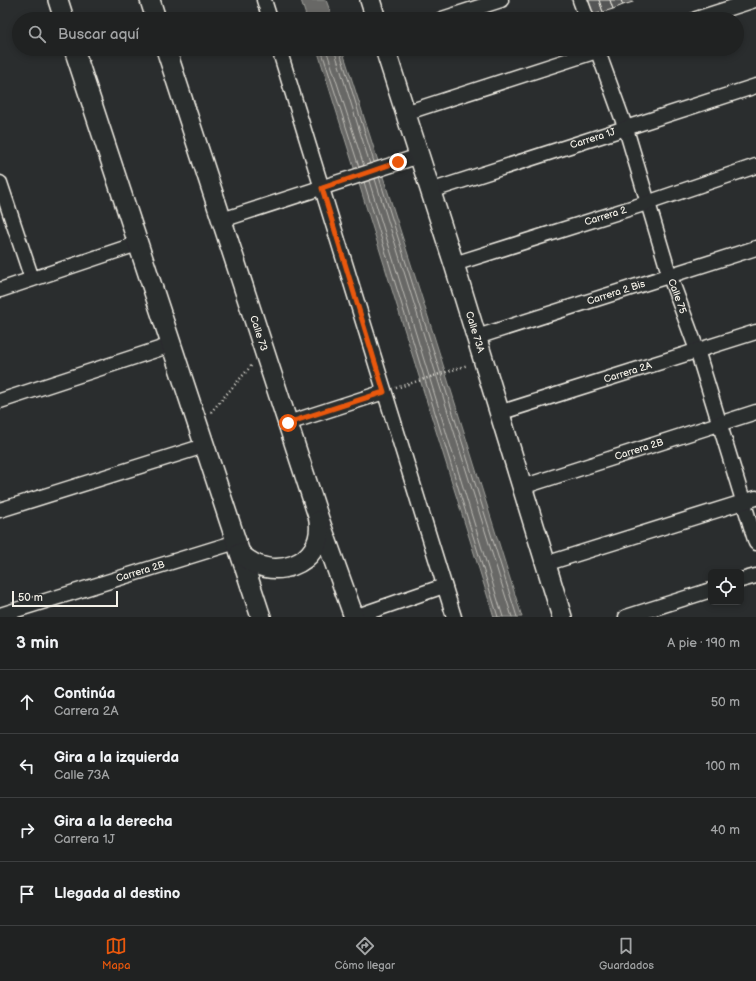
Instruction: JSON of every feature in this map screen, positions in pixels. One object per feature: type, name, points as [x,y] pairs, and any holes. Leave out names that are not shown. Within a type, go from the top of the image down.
[{"type":"main road","points":[[58,0],[62,12]]},
{"type":"main road","points":[[150,0],[154,12]]},
{"type":"main road","points":[[370,0],[374,12]]},
{"type":"main road","points":[[76,56],[170,345],[261,617]]},
{"type":"main road","name":"Calle 73","points":[[168,56],[319,519],[354,617]]},
{"type":"main road","name":"Calle 73A","points":[[387,56],[477,337],[562,617]]},
{"type":"main road","points":[[238,547],[251,563],[264,568],[278,570],[293,566],[305,558],[314,547],[319,533],[319,519]]},
{"type":"street","points":[[264,0],[268,12]]},
{"type":"street","points":[[464,12],[501,0]]},
{"type":"street","points":[[580,0],[584,12]]},
{"type":"street","points":[[718,12],[755,0]]},
{"type":"street","points":[[281,56],[454,617]]},
{"type":"street","points":[[405,113],[581,56]]},
{"type":"street","name":"Calle 75","points":[[601,56],[626,129],[670,277],[697,350],[742,502],[756,543]]},
{"type":"street","name":"Carrera 1J","points":[[430,191],[756,86]]},
{"type":"street","points":[[222,220],[419,156]]},
{"type":"street","name":"Carrera 2","points":[[454,264],[647,203],[756,166]]},
{"type":"street","points":[[0,183],[32,279]]},
{"type":"street","points":[[0,290],[137,244]]},
{"type":"street","name":"Carrera 2 Bis","points":[[477,337],[670,277],[756,248]]},
{"type":"street","name":"Carrera 2A","points":[[500,413],[756,332]]},
{"type":"street","points":[[0,401],[170,345]]},
{"type":"street","points":[[288,423],[384,392]]},
{"type":"street","name":"Carrera 2B","points":[[522,487],[756,412]]},
{"type":"street","points":[[0,510],[204,446]]},
{"type":"street","points":[[545,564],[756,498]]},
{"type":"street","name":"Carrera 2B","points":[[0,615],[238,547]]},
{"type":"street","points":[[744,579],[756,576]]},
{"type":"street","points":[[354,617],[444,586]]},
{"type":"street","points":[[626,617],[708,591]]},
{"type":"path","points":[[207,417],[257,359]]},
{"type":"path","points":[[410,383],[464,366]]},
{"type":"water","points":[[301,0],[326,0],[330,12],[305,12]]},
{"type":"water","points":[[319,56],[344,56],[522,617],[494,617]]},
{"type":"building","points":[[588,0],[599,0],[603,12],[592,12]]},
{"type":"building","points":[[599,0],[610,0],[613,9],[603,12]]},
{"type":"building","points":[[610,0],[621,0],[623,5],[613,9]]},
{"type":"building","points":[[621,0],[632,0],[633,2],[623,5]]},
{"type":"route","points":[[288,423],[384,392],[322,188],[398,162]]}]
